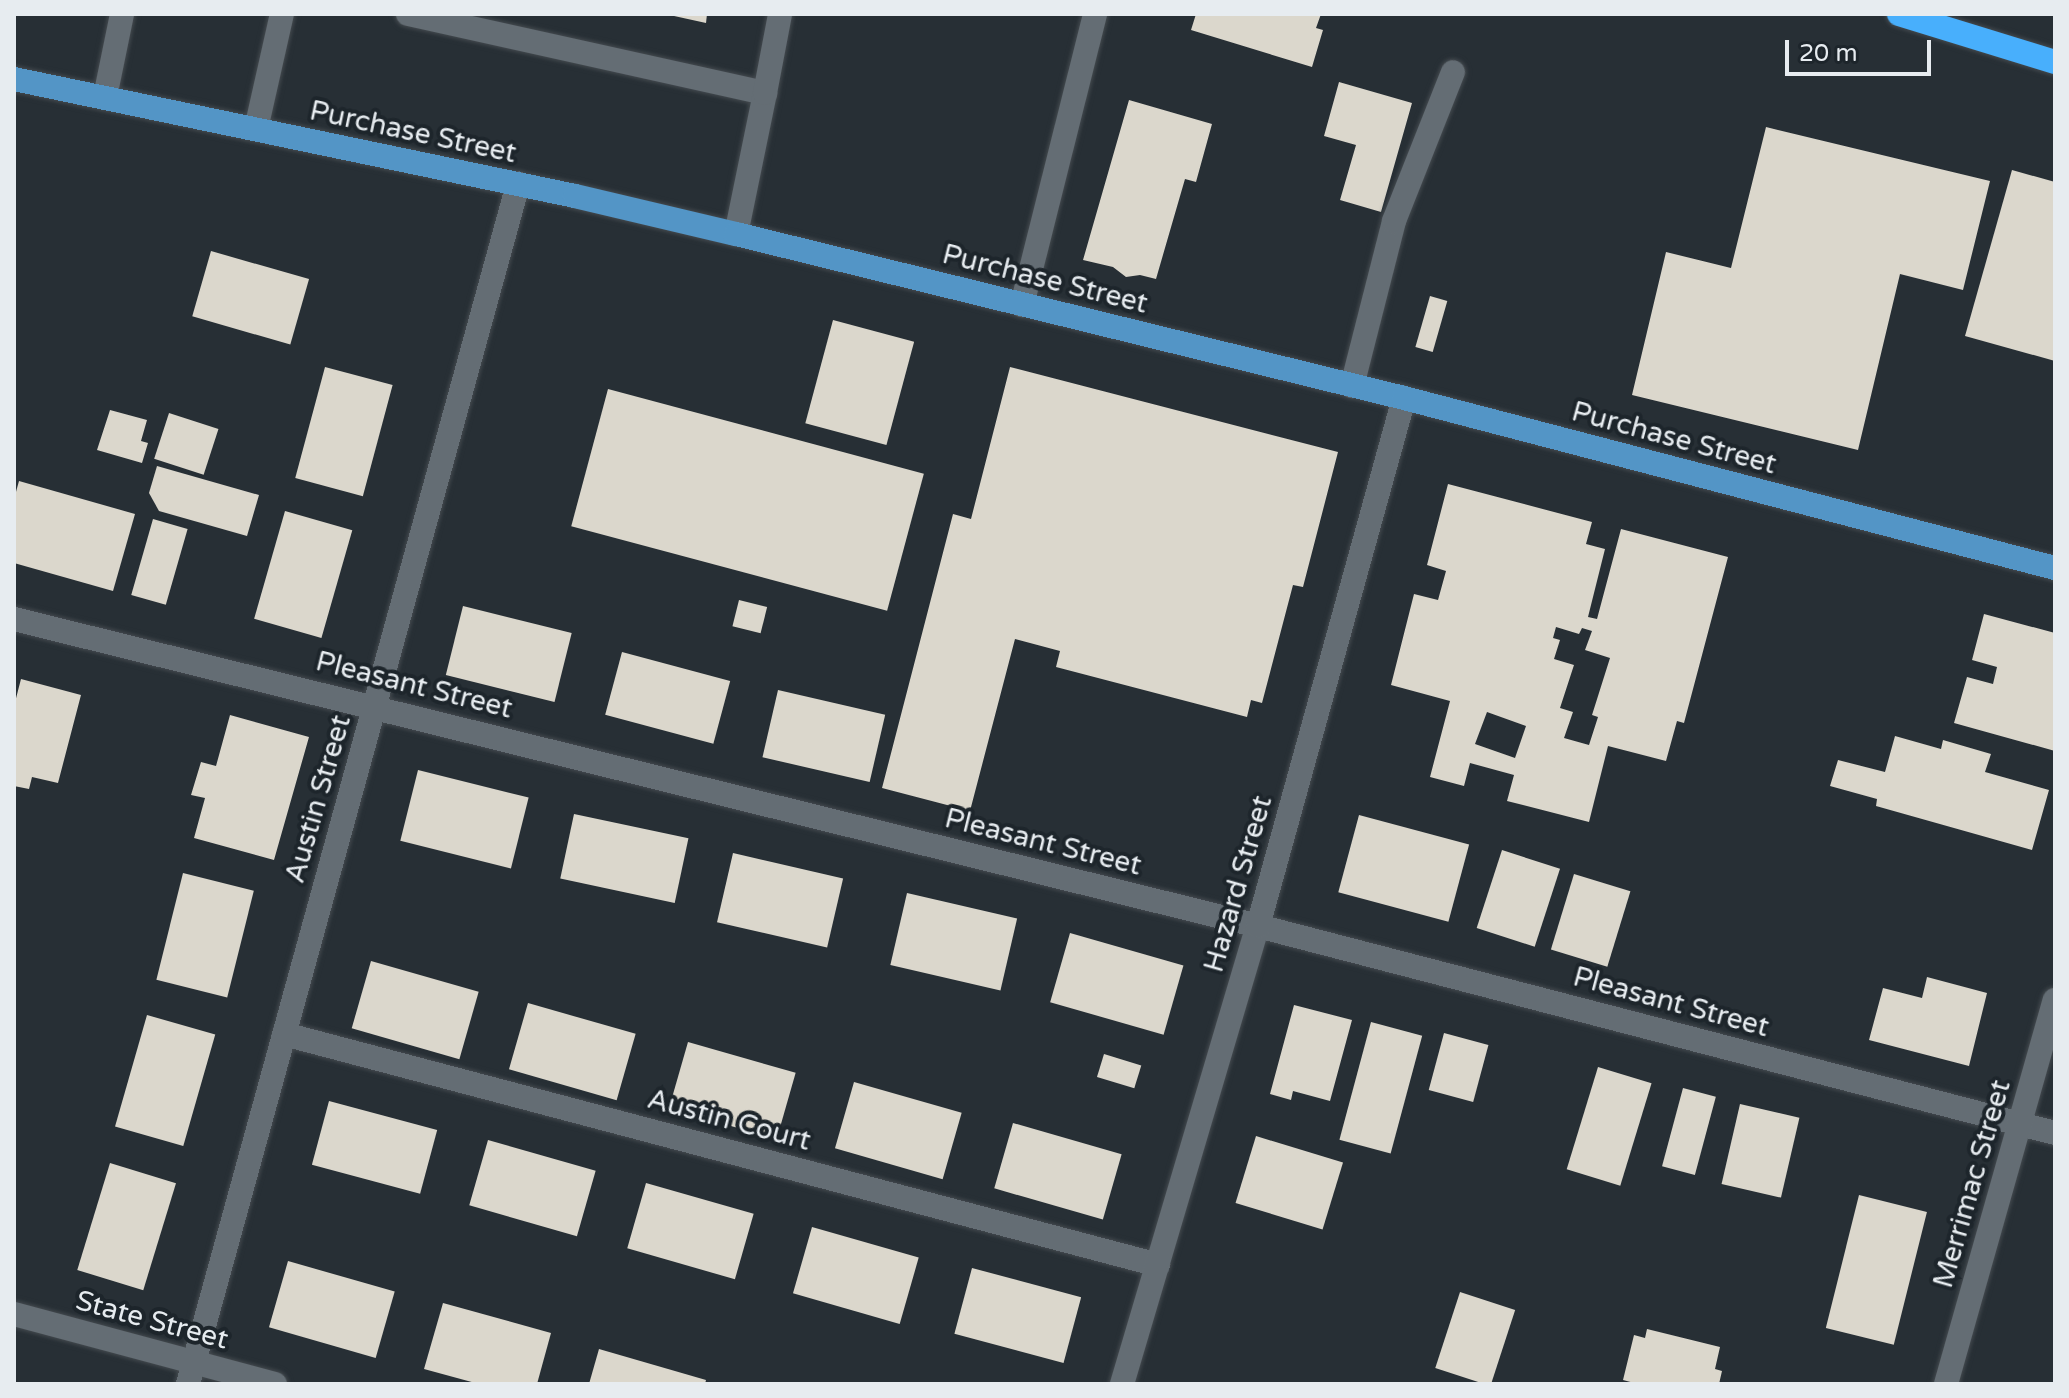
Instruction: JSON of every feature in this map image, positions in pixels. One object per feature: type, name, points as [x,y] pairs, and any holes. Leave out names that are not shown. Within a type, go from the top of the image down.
[{"type":"highway","points":[[1899,14],[2055,62]]},
{"type":"main road","name":"Purchase Street","points":[[14,79],[518,184],[736,234],[1404,398],[2055,568]]},
{"type":"street","points":[[105,97],[122,14]]},
{"type":"street","points":[[256,129],[282,14]]},
{"type":"street","points":[[408,14],[765,93]]},
{"type":"street","points":[[736,234],[780,14]]},
{"type":"street","points":[[1022,305],[1095,14]]},
{"type":"street","points":[[1352,386],[1394,221],[1453,72]]},
{"type":"street","name":"Austin Street","points":[[191,1373],[518,184]]},
{"type":"street","name":"Hazard Street","points":[[1122,1384],[1258,926],[1404,398]]},
{"type":"street","name":"Pleasant Street","points":[[14,619],[1258,926],[2055,1133]]},
{"type":"street","name":"Merrimac Street","points":[[1946,1384],[2055,1000]]},
{"type":"street","name":"Austin Court","points":[[284,1034],[1158,1265]]},
{"type":"street","name":"State Street","points":[[14,1314],[191,1373],[275,1384]]},
{"type":"building","points":[[665,14],[707,14],[706,23]]},
{"type":"building","points":[[1196,14],[1321,14],[1316,28],[1323,30],[1312,67],[1191,30]]},
{"type":"building","points":[[1339,82],[1412,103],[1381,212],[1340,200],[1356,145],[1324,136]]},
{"type":"building","points":[[1129,100],[1212,124],[1196,182],[1185,179],[1156,279],[1140,275],[1126,277],[1113,267],[1083,260]]},
{"type":"building","points":[[1766,127],[1990,181],[1963,290],[1900,274],[1858,450],[1632,395],[1666,252],[1731,268]]},
{"type":"building","points":[[2012,170],[2055,182],[2055,361],[1965,336]]},
{"type":"building","points":[[211,251],[309,279],[290,344],[192,316]]},
{"type":"building","points":[[1430,296],[1447,301],[1433,352],[1415,347]]},
{"type":"building","points":[[833,320],[914,342],[886,445],[805,423]]},
{"type":"building","points":[[325,367],[393,385],[363,496],[295,478]]},
{"type":"building","points":[[1010,367],[1338,452],[1303,587],[1293,585],[1262,703],[1251,700],[1247,717],[1056,667],[1060,651],[1015,639],[970,811],[882,788],[953,514],[971,519]]},
{"type":"building","points":[[608,389],[924,474],[887,611],[571,526]]},
{"type":"building","points":[[110,410],[147,420],[141,441],[148,443],[142,463],[97,450]]},
{"type":"building","points":[[169,413],[218,429],[204,475],[154,459]]},
{"type":"building","points":[[157,466],[259,495],[247,536],[159,511],[149,493]]},
{"type":"building","points":[[19,481],[135,514],[113,591],[14,563],[14,499]]},
{"type":"building","points":[[1448,484],[1592,522],[1586,544],[1605,549],[1588,617],[1597,619],[1621,529],[1728,557],[1684,723],[1677,721],[1666,761],[1608,746],[1589,822],[1507,801],[1514,775],[1470,763],[1464,786],[1430,777],[1450,701],[1391,685],[1414,594],[1438,600],[1446,571],[1427,565]],"holes":[[[1556,627],[1579,634],[1582,628],[1592,631],[1585,650],[1610,658],[1592,715],[1598,717],[1589,745],[1564,738],[1573,712],[1560,708],[1574,665],[1554,659],[1560,640],[1553,638]],[[1487,712],[1526,726],[1515,758],[1475,744]]]},
{"type":"building","points":[[285,511],[352,530],[321,638],[254,619]]},
{"type":"building","points":[[153,519],[188,529],[166,605],[131,595]]},
{"type":"building","points":[[739,600],[767,607],[761,633],[732,626]]},
{"type":"building","points":[[463,606],[572,633],[554,702],[446,675]]},
{"type":"building","points":[[1984,614],[2055,633],[2055,751],[1954,723],[1967,677],[1993,684],[1997,667],[1972,660]]},
{"type":"building","points":[[622,652],[730,681],[713,744],[605,715]]},
{"type":"building","points":[[21,679],[81,695],[58,783],[32,777],[29,789],[14,786],[14,706]]},
{"type":"building","points":[[778,690],[885,715],[870,782],[762,757]]},
{"type":"building","points":[[230,715],[309,737],[274,860],[194,838],[205,798],[191,795],[201,762],[216,766]]},
{"type":"building","points":[[1895,736],[1941,749],[1943,740],[1991,754],[1985,772],[2049,790],[2032,850],[1876,806],[1877,799],[1830,786],[1838,760],[1885,772]]},
{"type":"building","points":[[418,770],[529,798],[511,868],[400,841]]},
{"type":"building","points":[[574,814],[688,838],[675,903],[560,879]]},
{"type":"building","points":[[1359,815],[1469,845],[1448,922],[1338,892]]},
{"type":"building","points":[[1502,850],[1560,869],[1535,947],[1477,928]]},
{"type":"building","points":[[733,853],[843,878],[827,948],[717,922]]},
{"type":"building","points":[[183,873],[254,891],[227,997],[156,980]]},
{"type":"building","points":[[1574,874],[1630,891],[1607,967],[1551,950]]},
{"type":"building","points":[[907,893],[1017,918],[1000,991],[890,965]]},
{"type":"building","points":[[1070,933],[1183,966],[1164,1035],[1050,1002]]},
{"type":"building","points":[[371,961],[479,992],[459,1059],[352,1028]]},
{"type":"building","points":[[1927,977],[1987,993],[1969,1066],[1869,1040],[1883,988],[1922,998]]},
{"type":"building","points":[[528,1003],[636,1034],[617,1100],[509,1069]]},
{"type":"building","points":[[1294,1005],[1352,1020],[1330,1101],[1293,1091],[1291,1100],[1270,1094]]},
{"type":"building","points":[[147,1015],[215,1035],[183,1146],[115,1127]]},
{"type":"building","points":[[1371,1022],[1422,1036],[1391,1154],[1339,1140]]},
{"type":"building","points":[[1444,1033],[1488,1045],[1473,1102],[1429,1090]]},
{"type":"building","points":[[688,1042],[796,1073],[777,1139],[669,1108]]},
{"type":"building","points":[[1104,1054],[1141,1065],[1134,1088],[1097,1077]]},
{"type":"building","points":[[1598,1067],[1652,1083],[1620,1186],[1567,1169]]},
{"type":"building","points":[[854,1082],[962,1113],[943,1179],[835,1148]]},
{"type":"building","points":[[1683,1088],[1716,1097],[1695,1175],[1662,1166]]},
{"type":"building","points":[[329,1101],[437,1130],[420,1194],[312,1165]]},
{"type":"building","points":[[1740,1104],[1799,1118],[1781,1198],[1722,1184]]},
{"type":"building","points":[[1013,1123],[1122,1154],[1103,1220],[994,1188]]},
{"type":"building","points":[[1256,1136],[1343,1163],[1323,1230],[1236,1203]]},
{"type":"building","points":[[488,1140],[596,1171],[577,1236],[469,1205]]},
{"type":"building","points":[[110,1163],[176,1183],[143,1290],[77,1270]]},
{"type":"building","points":[[646,1183],[754,1214],[735,1279],[627,1248]]},
{"type":"building","points":[[1859,1195],[1927,1212],[1894,1345],[1826,1328]]},
{"type":"building","points":[[812,1227],[919,1258],[900,1324],[793,1293]]},
{"type":"building","points":[[288,1261],[395,1292],[376,1358],[269,1327]]},
{"type":"building","points":[[972,1268],[1081,1297],[1064,1363],[954,1334]]},
{"type":"building","points":[[1460,1292],[1515,1310],[1491,1384],[1435,1368]]},
{"type":"building","points":[[443,1303],[551,1333],[537,1384],[479,1384],[424,1369]]},
{"type":"building","points":[[1647,1329],[1720,1347],[1715,1369],[1722,1371],[1719,1384],[1638,1384],[1623,1380],[1634,1335],[1645,1338]]},
{"type":"building","points":[[599,1349],[706,1380],[705,1384],[589,1384]]}]
